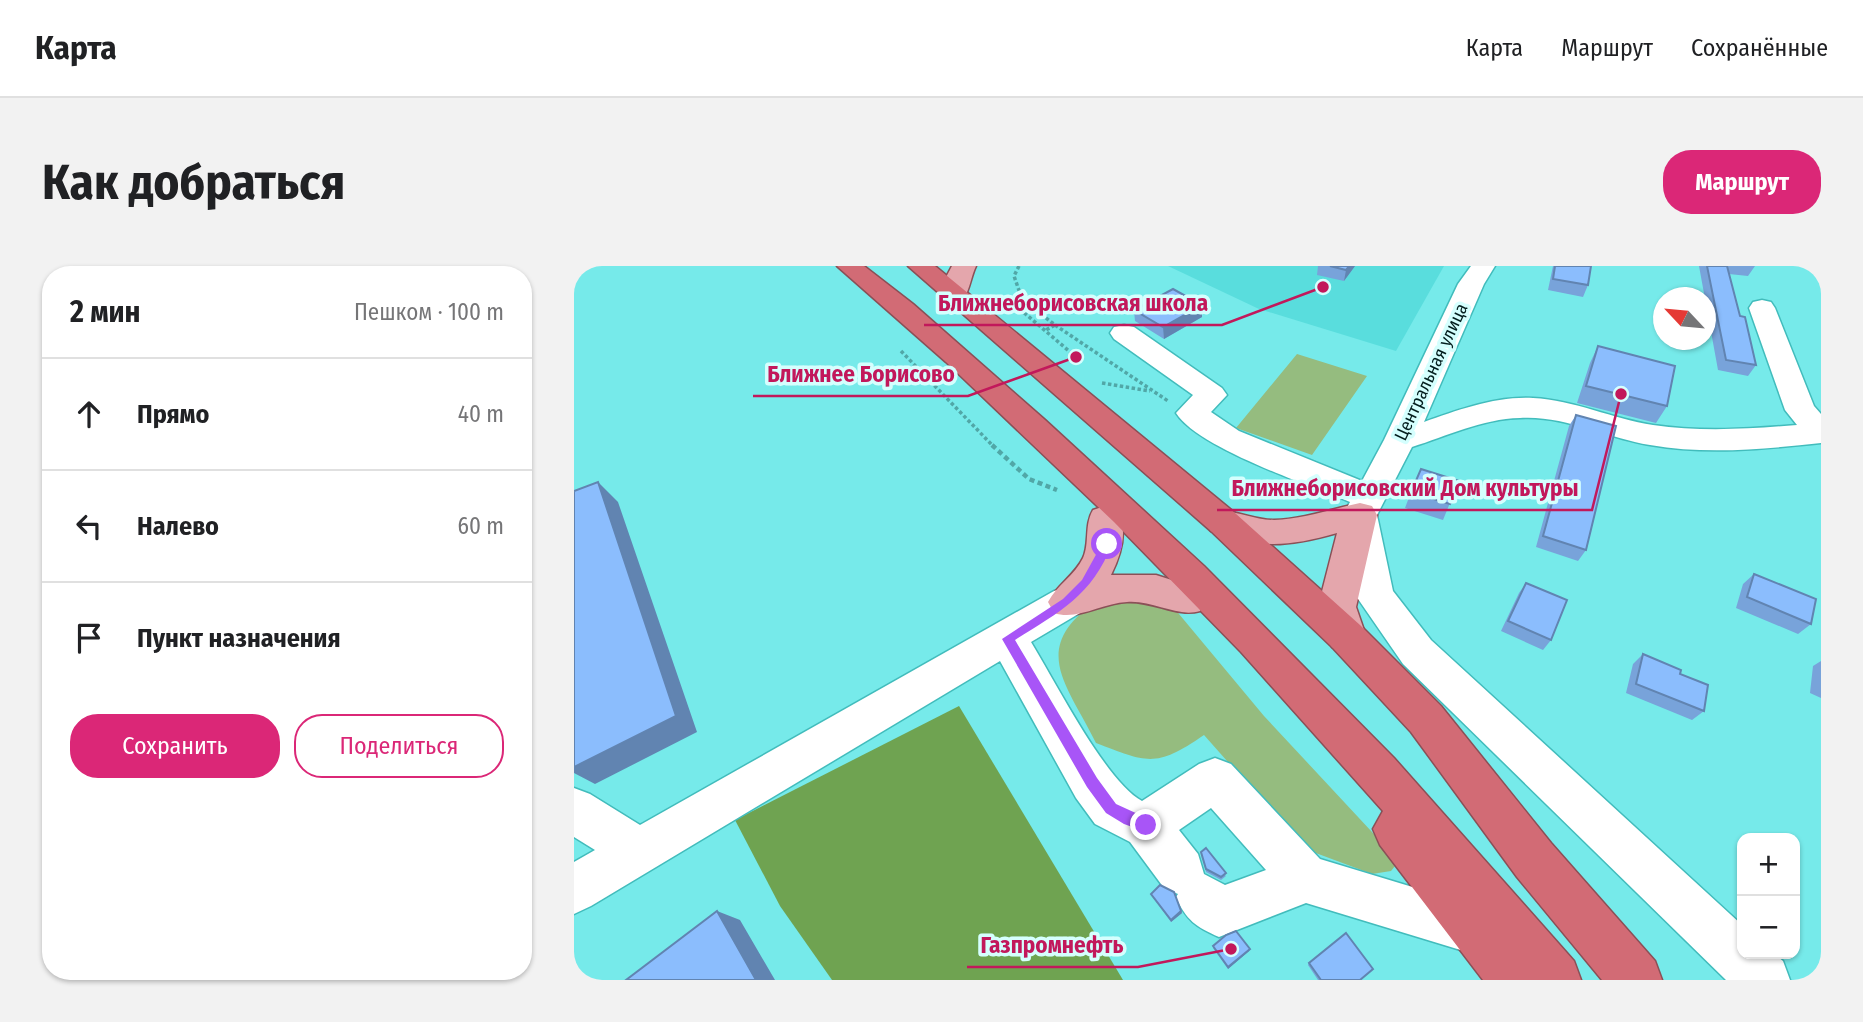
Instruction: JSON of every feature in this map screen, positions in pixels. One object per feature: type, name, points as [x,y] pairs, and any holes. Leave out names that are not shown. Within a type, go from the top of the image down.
[{"type":"highway","points":[[849,266],[891,280],[960,315],[1314,639],[1534,860]]},
{"type":"highway","points":[[920,266],[960,280],[1346,636],[1426,719],[1534,860],[1636,980]]},
{"type":"highway","points":[[891,280],[914,330],[1105,519],[1139,549],[1306,725],[1393,826],[1516,980]]},
{"type":"highway","points":[[891,280],[954,352],[1160,543],[1246,630],[1389,783],[1493,902],[1555,980]]},
{"type":"main road","points":[[1223,522],[1242,530],[1279,535],[1365,506]]},
{"type":"main road","points":[[1346,636],[1337,607],[1342,579],[1365,506]]},
{"type":"main road","points":[[1067,602],[1086,583],[1100,562],[1107,544],[1105,519]]},
{"type":"main road","points":[[1067,602],[1099,590],[1135,585],[1170,592],[1187,600]]},
{"type":"street","name":"Центральная улица","points":[[1365,506],[1400,440],[1471,284],[1483,266]]},
{"type":"street","points":[[1762,307],[1800,410],[1821,433]]},
{"type":"street","points":[[1124,333],[1212,395],[1191,413],[1228,438],[1365,506],[1375,596],[1416,652],[1764,980]]},
{"type":"street","points":[[1400,440],[1500,410],[1521,407],[1563,413],[1627,431],[1667,437],[1720,440],[1821,433]]},
{"type":"street","points":[[574,889],[1067,602]]},
{"type":"street","points":[[1007,639],[1092,783],[1111,808],[1146,825],[1191,884],[1219,912],[1306,879]]},
{"type":"street","points":[[1146,825],[1215,779],[1306,879],[1477,930]]},
{"type":"street","points":[[574,810],[638,851]]},
{"type":"path","points":[[1020,266],[1014,275],[1022,299],[1150,391],[1191,413]]},
{"type":"path","points":[[1015,305],[1076,357],[1077,365]]},
{"type":"path","points":[[1046,330],[1055,325]]},
{"type":"path","points":[[901,351],[1009,463],[1029,479],[1064,495]]},
{"type":"path","points":[[1096,382],[1150,391]]},
{"type":"shaded area","points":[[1168,266],[1444,266],[1396,351],[1259,309]]},
{"type":"green space","points":[[1297,354],[1367,376],[1312,455],[1236,428]]},
{"type":"green space","points":[[1099,599],[1169,602],[1264,716],[1399,861],[1391,871],[1372,874],[1305,849],[1204,735],[1174,753],[1152,759],[1128,755],[1096,743],[1065,684],[1059,650],[1064,634],[1077,617]]},
{"type":"green space","points":[[959,706],[1123,980],[832,980],[780,906],[735,820]]},
{"type":"building","points":[[1330,266],[1349,266],[1346,270]]},
{"type":"building","points":[[1555,266],[1591,266],[1588,285],[1553,279]]},
{"type":"building","points":[[1707,266],[1727,266],[1740,316],[1745,317],[1756,365],[1726,360],[1716,311],[1716,287],[1711,287]]},
{"type":"building","points":[[1173,289],[1202,305],[1163,327],[1134,310]]},
{"type":"building","points":[[1598,346],[1675,366],[1667,406],[1586,386]]},
{"type":"building","points":[[1576,415],[1616,426],[1586,550],[1543,536]]},
{"type":"building","points":[[1421,469],[1459,481],[1450,504],[1411,492]]},
{"type":"building","points":[[598,482],[676,716],[574,767],[574,491]]},
{"type":"building","points":[[1754,574],[1816,599],[1811,624],[1747,597]]},
{"type":"building","points":[[1526,583],[1567,600],[1551,640],[1508,621]]},
{"type":"building","points":[[1643,654],[1681,670],[1680,674],[1708,685],[1704,711],[1636,684]]},
{"type":"building","points":[[1206,848],[1226,873],[1221,877],[1206,869],[1201,852]]},
{"type":"building","points":[[1160,885],[1174,892],[1181,911],[1171,920],[1151,894]]},
{"type":"building","points":[[717,911],[756,980],[626,980]]},
{"type":"building","points":[[1236,931],[1250,949],[1228,967],[1213,946],[1226,935]]},
{"type":"building","points":[[1346,933],[1373,969],[1360,980],[1321,980],[1309,963]]},
{"type":"place","name":"Ближнеборисовская школа","points":[[1323,287]]},
{"type":"place","name":"Ближнее Борисово","points":[[1076,357]]},
{"type":"place","name":"Ближнеборисовский Дом культуры","points":[[1621,394]]},
{"type":"place","name":"Газпромнефть","points":[[1231,949]]},
{"type":"route","points":[[1107,544],[1100,562],[1086,583],[1067,602],[1007,639],[1092,783],[1111,808],[1146,825]]}]
